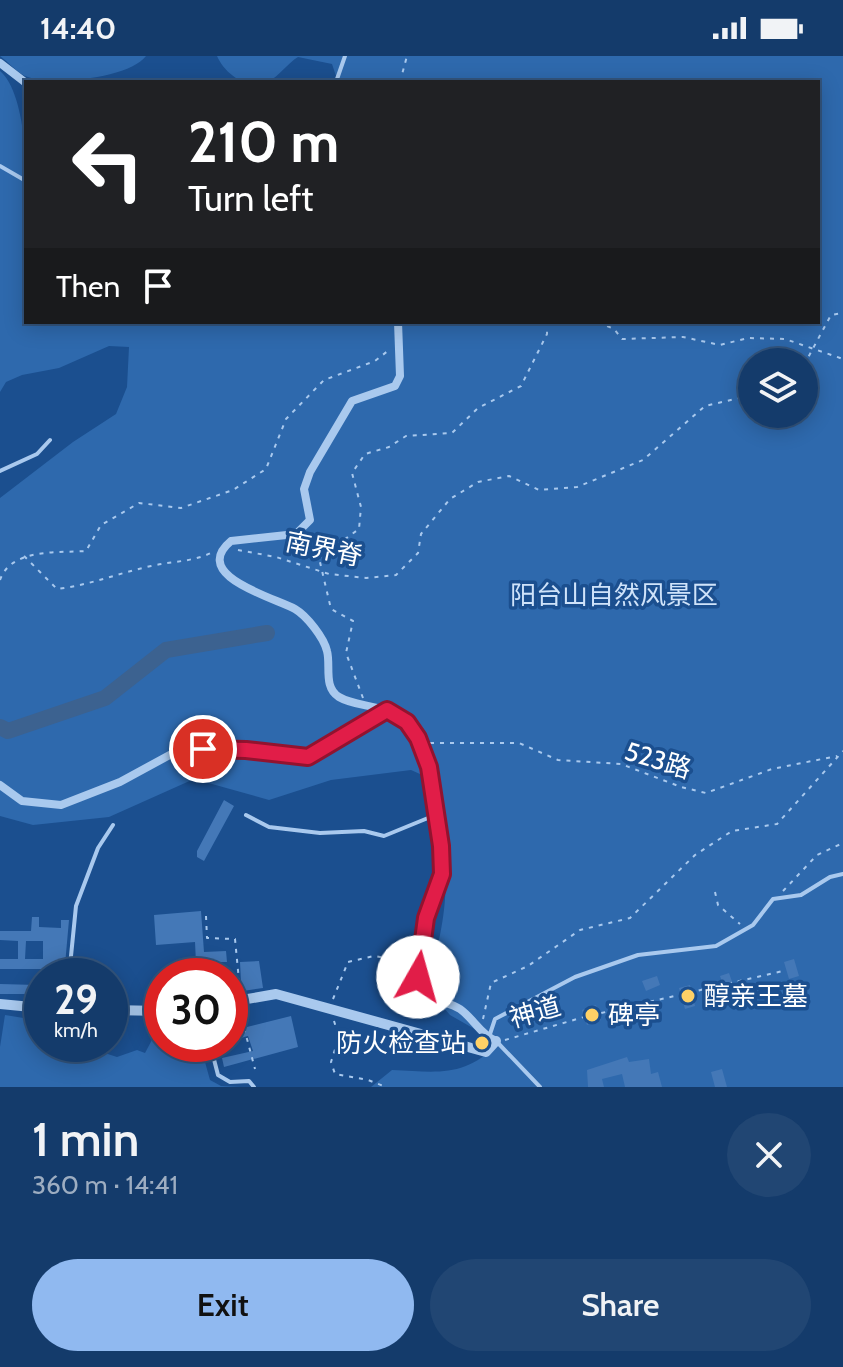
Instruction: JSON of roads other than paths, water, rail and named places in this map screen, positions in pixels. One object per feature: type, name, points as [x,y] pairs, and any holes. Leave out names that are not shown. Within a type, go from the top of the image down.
[{"type":"street","points":[[0,63],[24,81]]},
{"type":"street","points":[[248,999],[276,994],[486,1052],[493,1040],[460,1008],[426,996],[418,977],[426,918],[442,874],[429,767],[418,738],[407,722],[387,710],[339,697],[329,683],[328,652],[323,639],[296,609],[266,599],[226,575],[220,561],[224,547],[231,541],[296,534],[310,520],[304,489],[310,472],[352,401],[395,386],[400,376],[398,324]]},
{"type":"street","points":[[0,785],[22,801],[61,805],[120,782],[177,751],[246,750],[308,757],[387,710]]},
{"type":"street","points":[[0,1004],[24,1006]]},
{"type":"lane","points":[[337,80],[345,56]]},
{"type":"lane","points":[[0,166],[24,180]]},
{"type":"lane","points":[[0,471],[37,454],[50,440]]},
{"type":"lane","points":[[246,815],[269,827],[320,833],[364,831],[384,836],[428,818],[437,823]]},
{"type":"lane","points":[[71,958],[76,906],[98,848],[113,825]]},
{"type":"lane","points":[[540,1087],[493,1040],[490,1026],[495,1019],[575,977],[638,955],[707,949],[753,925],[765,907],[780,896],[801,895],[830,877],[843,874]]},
{"type":"lane","points":[[215,1062],[218,1075],[230,1082],[249,1081],[254,1087]]},
{"type":"waterway","points":[[0,727],[8,731],[105,698],[166,650],[267,633]]},
{"type":"place","name":"醇亲王墓","points":[[688,996]]},
{"type":"place","name":"碑亭","points":[[592,1015]]},
{"type":"place","name":"防火检查站","points":[[482,1043]]},
{"type":"park label","name":"阳台山自然风景区","points":[[614,595]]}]
